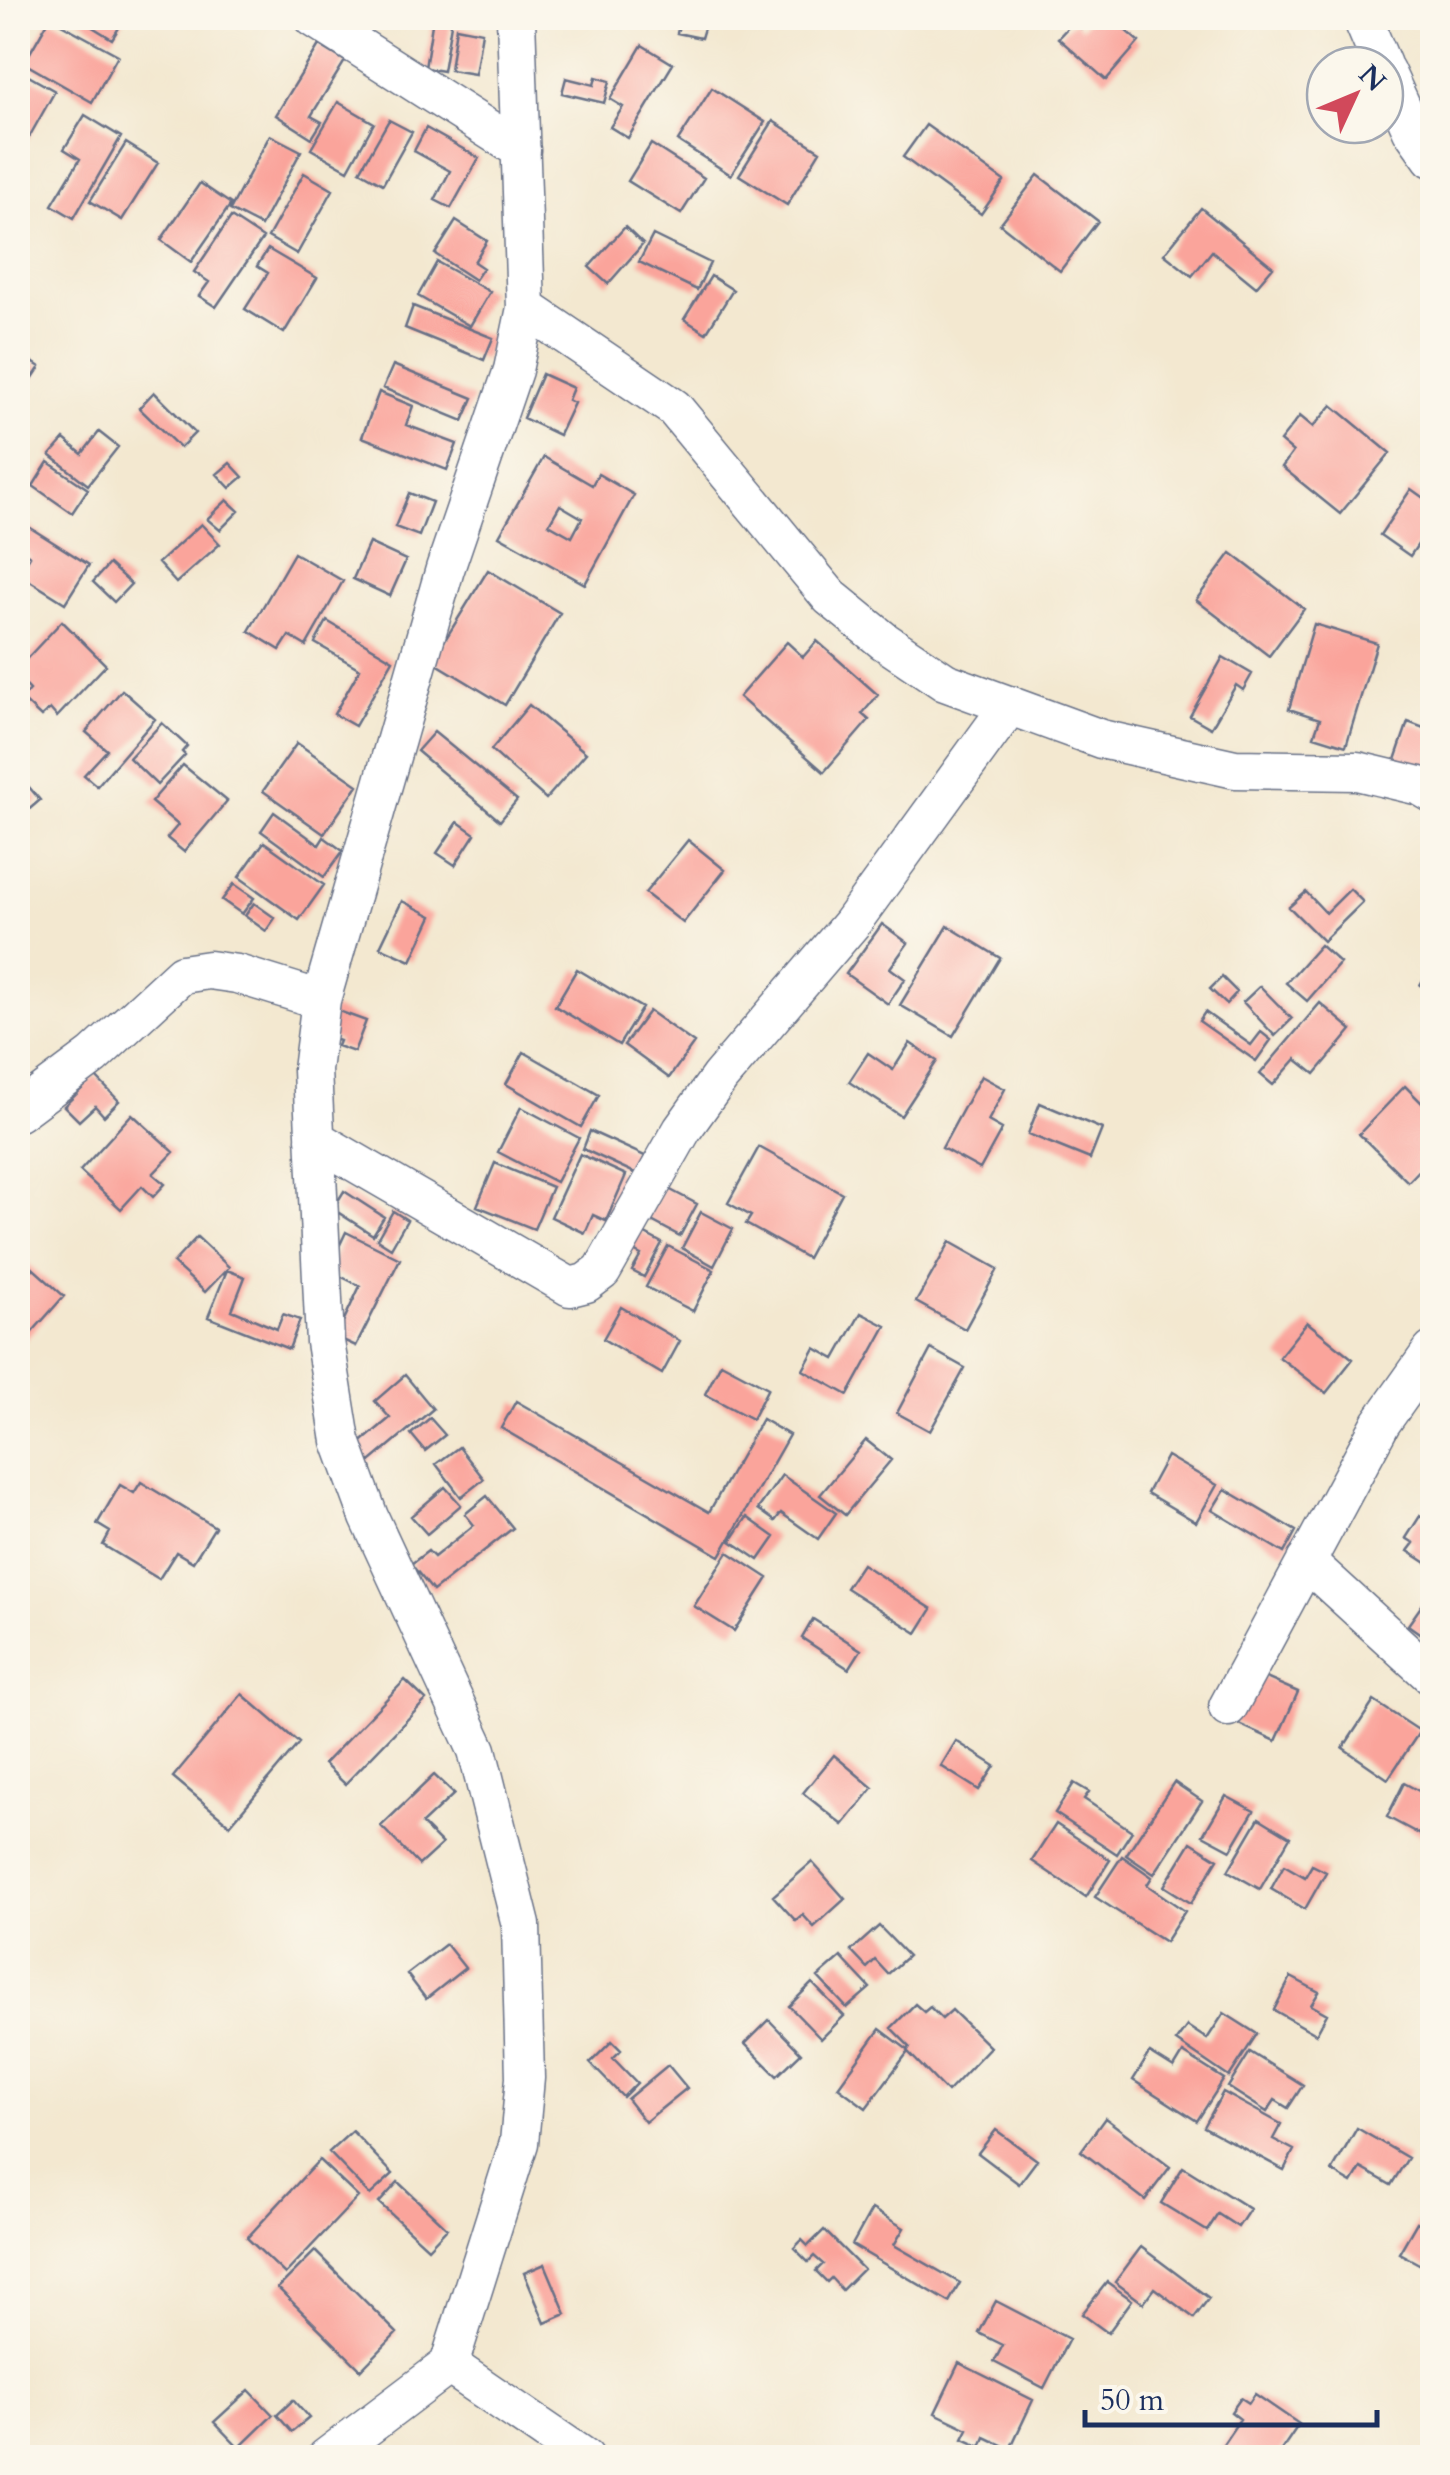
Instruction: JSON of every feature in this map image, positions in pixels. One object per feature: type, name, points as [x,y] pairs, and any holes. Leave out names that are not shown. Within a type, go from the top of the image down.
[{"type":"street","points":[[314,18],[521,150]]},
{"type":"street","points":[[326,2458],[449,2365],[519,2143],[525,2078],[521,1925],[476,1750],[369,1517],[341,1441],[325,1342],[312,1070],[321,1000],[444,569],[513,370],[526,308],[516,18]]},
{"type":"street","points":[[1362,18],[1374,45]]},
{"type":"street","points":[[1405,114],[1432,158]]},
{"type":"street","points":[[526,308],[674,408],[830,596],[884,640],[946,682],[1101,739],[1234,769],[1358,771],[1420,786],[1432,793]]},
{"type":"street","points":[[316,1139],[570,1287],[586,1283],[602,1271],[682,1130],[711,1090],[851,924],[1010,705]]},
{"type":"street","points":[[18,1112],[93,1056],[182,974],[208,970],[237,974],[321,1000]]},
{"type":"street","points":[[1228,1707],[1381,1423],[1432,1351]]},
{"type":"street","points":[[1306,1561],[1432,1676]]},
{"type":"street","points":[[449,2365],[585,2458]]},
{"type":"building","points":[[50,18],[118,55],[92,102],[24,63]]},
{"type":"building","points":[[78,18],[125,18],[112,39]]},
{"type":"building","points":[[433,18],[452,18],[443,71],[425,68]]},
{"type":"building","points":[[681,18],[707,18],[701,38],[677,33]]},
{"type":"building","points":[[1090,18],[1111,18],[1139,42],[1106,80],[1058,38],[1074,21],[1081,28]]},
{"type":"building","points":[[456,27],[482,32],[475,74],[450,70]]},
{"type":"building","points":[[319,45],[345,61],[311,116],[322,122],[312,138],[276,115]]},
{"type":"building","points":[[642,45],[673,64],[628,138],[610,127],[623,107],[610,99]]},
{"type":"building","points":[[18,70],[55,91],[28,139],[18,132]]},
{"type":"building","points":[[596,77],[610,81],[604,103],[562,93],[566,78],[594,85]]},
{"type":"building","points":[[712,88],[765,122],[731,175],[678,141]]},
{"type":"building","points":[[338,102],[374,123],[348,170],[311,149]]},
{"type":"building","points":[[85,115],[121,137],[74,218],[52,205],[80,159],[64,149]]},
{"type":"building","points":[[389,120],[412,132],[383,184],[360,171]]},
{"type":"building","points":[[773,121],[820,151],[787,205],[739,175]]},
{"type":"building","points":[[926,125],[1004,181],[981,214],[903,157]]},
{"type":"building","points":[[426,128],[479,158],[451,208],[435,200],[450,171],[414,151]]},
{"type":"building","points":[[270,135],[301,151],[261,226],[230,210]]},
{"type":"building","points":[[126,143],[158,163],[122,220],[90,201]]},
{"type":"building","points":[[651,144],[704,178],[681,214],[628,181]]},
{"type":"building","points":[[304,173],[333,190],[297,254],[268,237]]},
{"type":"building","points":[[1038,175],[1098,221],[1060,271],[1000,224]]},
{"type":"building","points":[[200,183],[231,204],[191,262],[161,240]]},
{"type":"building","points":[[1201,208],[1273,267],[1256,287],[1212,251],[1192,276],[1164,254]]},
{"type":"building","points":[[231,217],[263,238],[216,307],[199,296],[209,282],[194,272]]},
{"type":"building","points":[[456,221],[487,241],[474,262],[483,268],[475,280],[435,254]]},
{"type":"building","points":[[625,227],[643,244],[608,284],[589,267]]},
{"type":"building","points":[[653,235],[710,263],[697,290],[639,262]]},
{"type":"building","points":[[268,249],[317,278],[284,333],[245,309],[268,273],[257,266]]},
{"type":"building","points":[[437,262],[490,292],[470,326],[418,296]]},
{"type":"building","points":[[711,276],[733,290],[706,333],[684,319]]},
{"type":"building","points":[[413,306],[493,338],[484,360],[405,328]]},
{"type":"building","points":[[18,355],[40,367],[18,400]]},
{"type":"building","points":[[393,365],[473,398],[463,421],[383,388]]},
{"type":"building","points":[[542,374],[573,388],[568,400],[574,403],[559,435],[523,418]]},
{"type":"building","points":[[154,392],[195,433],[180,448],[139,408]]},
{"type":"building","points":[[379,392],[413,406],[406,425],[457,444],[447,470],[362,437]]},
{"type":"building","points":[[1332,405],[1390,453],[1340,514],[1282,467],[1293,452],[1280,441],[1300,416],[1313,427]]},
{"type":"building","points":[[99,432],[118,447],[88,485],[50,455],[64,439],[82,454]]},
{"type":"building","points":[[544,457],[592,485],[598,474],[634,495],[585,584],[499,536]],"holes":[[[560,505],[582,518],[572,537],[549,524]]]},
{"type":"building","points":[[48,462],[88,489],[72,513],[33,486]]},
{"type":"building","points":[[230,463],[243,477],[230,488],[217,474]]},
{"type":"building","points":[[1411,489],[1432,504],[1432,524],[1410,556],[1380,535]]},
{"type":"building","points":[[409,493],[432,502],[419,536],[395,527]]},
{"type":"building","points":[[227,500],[239,511],[220,530],[207,519]]},
{"type":"building","points":[[18,520],[89,565],[65,603],[19,574],[30,556],[18,548]]},
{"type":"building","points":[[201,524],[220,544],[176,583],[158,563]]},
{"type":"building","points":[[369,543],[406,560],[390,596],[353,579]]},
{"type":"building","points":[[294,553],[343,581],[306,646],[289,636],[280,650],[249,631]]},
{"type":"building","points":[[1231,553],[1304,609],[1269,656],[1196,600]]},
{"type":"building","points":[[109,564],[131,584],[114,602],[93,582]]},
{"type":"building","points":[[488,570],[560,613],[505,705],[432,661]]},
{"type":"building","points":[[62,621],[106,665],[57,717],[50,709],[41,717],[22,699],[30,690],[18,677],[18,668]]},
{"type":"building","points":[[327,621],[393,660],[355,726],[334,714],[360,669],[315,643]]},
{"type":"building","points":[[1314,624],[1377,643],[1346,746],[1314,736],[1320,719],[1289,709]]},
{"type":"building","points":[[817,641],[878,695],[862,714],[869,720],[824,772],[739,697],[787,642],[803,657]]},
{"type":"building","points":[[1223,657],[1252,674],[1243,690],[1236,685],[1211,728],[1190,716]]},
{"type":"building","points":[[122,690],[155,719],[97,786],[84,775],[107,750],[86,732]]},
{"type":"building","points":[[529,705],[586,753],[546,799],[491,750]]},
{"type":"building","points":[[1408,722],[1432,731],[1432,773],[1395,760]]},
{"type":"building","points":[[162,723],[187,746],[182,752],[185,755],[157,785],[129,758]]},
{"type":"building","points":[[434,732],[517,800],[500,821],[417,751]]},
{"type":"building","points":[[297,743],[358,785],[324,834],[263,791]]},
{"type":"building","points":[[183,765],[227,801],[184,852],[167,838],[178,825],[151,802]]},
{"type":"building","points":[[18,774],[40,800],[18,819]]},
{"type":"building","points":[[274,812],[319,845],[324,837],[343,851],[324,877],[261,831]]},
{"type":"building","points":[[458,822],[475,834],[455,865],[437,853]]},
{"type":"building","points":[[688,840],[725,870],[683,923],[645,893]]},
{"type":"building","points":[[264,842],[324,885],[299,920],[239,877]]},
{"type":"building","points":[[234,884],[254,898],[242,914],[222,900]]},
{"type":"building","points":[[1350,889],[1363,902],[1323,941],[1289,907],[1306,892],[1326,913]]},
{"type":"building","points":[[402,901],[432,916],[411,961],[380,947]]},
{"type":"building","points":[[254,903],[275,918],[266,931],[245,916]]},
{"type":"building","points":[[882,924],[908,943],[890,968],[905,979],[888,1004],[846,974]]},
{"type":"building","points":[[948,926],[1000,958],[953,1036],[900,1005]]},
{"type":"building","points":[[1320,945],[1340,963],[1307,1001],[1286,983]]},
{"type":"building","points":[[1432,965],[1432,992],[1420,985]]},
{"type":"building","points":[[577,969],[642,1008],[619,1045],[555,1006]]},
{"type":"building","points":[[1222,977],[1237,992],[1226,1004],[1210,989]]},
{"type":"building","points":[[1260,986],[1292,1019],[1275,1036],[1243,1002]]},
{"type":"building","points":[[1320,1003],[1352,1030],[1315,1074],[1296,1059],[1273,1085],[1260,1074]]},
{"type":"building","points":[[333,1009],[366,1021],[354,1052],[323,1035]]},
{"type":"building","points":[[649,1011],[694,1043],[669,1078],[624,1045]]},
{"type":"building","points":[[1205,1012],[1251,1045],[1261,1032],[1271,1040],[1256,1061],[1199,1021]]},
{"type":"building","points":[[910,1043],[937,1061],[901,1116],[849,1082],[868,1053],[893,1070]]},
{"type":"building","points":[[524,1052],[599,1095],[581,1127],[506,1084]]},
{"type":"building","points":[[95,1076],[119,1101],[104,1116],[95,1106],[79,1121],[64,1106]]},
{"type":"building","points":[[981,1076],[1005,1089],[988,1121],[1002,1129],[980,1169],[942,1148]]},
{"type":"building","points":[[1405,1086],[1432,1113],[1432,1157],[1408,1182],[1359,1134]]},
{"type":"building","points":[[1040,1103],[1102,1129],[1090,1159],[1028,1134]]},
{"type":"building","points":[[521,1107],[579,1138],[556,1182],[498,1152]]},
{"type":"building","points":[[132,1114],[174,1152],[153,1174],[165,1184],[153,1197],[142,1186],[121,1209],[80,1171]]},
{"type":"building","points":[[590,1131],[645,1156],[637,1174],[583,1149]]},
{"type":"building","points":[[759,1147],[842,1193],[807,1258],[746,1224],[751,1216],[728,1203]]},
{"type":"building","points":[[580,1154],[626,1175],[606,1221],[593,1215],[585,1233],[551,1217]]},
{"type":"building","points":[[495,1163],[552,1187],[534,1229],[477,1206]]},
{"type":"building","points":[[663,1186],[697,1204],[680,1236],[646,1218]]},
{"type":"building","points":[[344,1191],[384,1217],[373,1235],[333,1209]]},
{"type":"building","points":[[393,1211],[407,1220],[391,1248],[377,1239]]},
{"type":"building","points":[[701,1212],[733,1229],[714,1266],[682,1248]]},
{"type":"building","points":[[632,1227],[662,1243],[644,1277],[632,1271],[641,1255],[622,1245]]},
{"type":"building","points":[[346,1232],[400,1259],[356,1346],[336,1337],[360,1286],[328,1270]]},
{"type":"building","points":[[197,1237],[229,1267],[205,1292],[173,1263]]},
{"type":"building","points":[[950,1242],[998,1269],[965,1329],[916,1302]]},
{"type":"building","points":[[668,1246],[714,1270],[693,1311],[646,1287]]},
{"type":"building","points":[[26,1262],[64,1296],[18,1348],[18,1272]]},
{"type":"building","points":[[227,1270],[245,1277],[232,1310],[277,1329],[283,1314],[300,1320],[289,1349],[208,1317]]},
{"type":"building","points":[[621,1307],[680,1341],[662,1374],[603,1339]]},
{"type":"building","points":[[861,1313],[886,1326],[848,1395],[803,1370],[815,1348],[835,1359]]},
{"type":"building","points":[[1307,1322],[1353,1359],[1326,1393],[1279,1357]]},
{"type":"building","points":[[931,1349],[965,1368],[930,1431],[897,1413]]},
{"type":"building","points":[[721,1363],[768,1388],[752,1419],[705,1394]]},
{"type":"building","points":[[405,1375],[433,1409],[365,1466],[352,1450],[390,1418],[375,1401]]},
{"type":"building","points":[[516,1401],[709,1512],[762,1419],[789,1435],[720,1556],[501,1428]]},
{"type":"building","points":[[430,1418],[445,1435],[425,1451],[411,1434]]},
{"type":"building","points":[[866,1440],[891,1460],[845,1515],[820,1495]]},
{"type":"building","points":[[459,1447],[484,1479],[461,1497],[436,1464]]},
{"type":"building","points":[[1167,1456],[1217,1485],[1196,1522],[1147,1493]]},
{"type":"building","points":[[782,1475],[836,1513],[818,1539],[781,1513],[775,1521],[758,1509]]},
{"type":"building","points":[[141,1482],[215,1527],[193,1562],[176,1552],[159,1579],[103,1545],[110,1532],[97,1524],[120,1485],[134,1493]]},
{"type":"building","points":[[445,1487],[461,1505],[427,1534],[411,1516]]},
{"type":"building","points":[[1225,1489],[1296,1531],[1284,1553],[1212,1510]]},
{"type":"building","points":[[487,1496],[513,1528],[433,1591],[411,1564],[428,1551],[434,1557],[474,1525],[465,1514]]},
{"type":"building","points":[[1420,1516],[1432,1524],[1431,1566],[1408,1551],[1414,1543],[1406,1538]]},
{"type":"building","points":[[747,1517],[775,1537],[759,1560],[731,1541]]},
{"type":"building","points":[[728,1552],[768,1578],[734,1631],[694,1606]]},
{"type":"building","points":[[862,1564],[932,1609],[917,1633],[846,1588]]},
{"type":"building","points":[[1429,1595],[1432,1598],[1432,1642],[1408,1625]]},
{"type":"building","points":[[813,1619],[861,1650],[849,1669],[802,1638]]},
{"type":"building","points":[[1257,1674],[1298,1692],[1276,1741],[1234,1722]]},
{"type":"building","points":[[405,1680],[426,1700],[345,1784],[324,1764]]},
{"type":"building","points":[[242,1694],[299,1743],[230,1825],[173,1777]]},
{"type":"building","points":[[1374,1701],[1420,1731],[1388,1779],[1343,1748]]},
{"type":"building","points":[[956,1741],[995,1766],[979,1790],[941,1766]]},
{"type":"building","points":[[834,1755],[873,1788],[843,1825],[803,1793]]},
{"type":"building","points":[[434,1775],[454,1794],[422,1824],[442,1844],[419,1865],[381,1826]]},
{"type":"building","points":[[1174,1782],[1202,1801],[1154,1874],[1126,1855]]},
{"type":"building","points":[[1074,1783],[1089,1792],[1084,1799],[1132,1831],[1117,1854],[1055,1813]]},
{"type":"building","points":[[1404,1783],[1432,1798],[1432,1841],[1387,1817]]},
{"type":"building","points":[[1226,1796],[1254,1811],[1231,1850],[1203,1835]]},
{"type":"building","points":[[1259,1818],[1290,1837],[1260,1889],[1228,1871]]},
{"type":"building","points":[[1056,1824],[1110,1860],[1086,1897],[1032,1861]]},
{"type":"building","points":[[1191,1842],[1218,1859],[1191,1903],[1164,1886]]},
{"type":"building","points":[[1122,1856],[1152,1877],[1147,1885],[1185,1911],[1165,1942],[1095,1897]]},
{"type":"building","points":[[812,1862],[845,1899],[814,1927],[803,1915],[796,1921],[773,1896]]},
{"type":"building","points":[[1284,1865],[1305,1877],[1312,1865],[1326,1872],[1305,1909],[1271,1889]]},
{"type":"building","points":[[879,1926],[908,1956],[888,1974],[875,1960],[867,1968],[851,1951]]},
{"type":"building","points":[[446,1944],[465,1968],[426,1999],[407,1974]]},
{"type":"building","points":[[841,1957],[870,1988],[847,2008],[818,1977]]},
{"type":"building","points":[[1291,1977],[1319,1992],[1311,2005],[1327,2014],[1316,2034],[1274,2010]]},
{"type":"building","points":[[812,1983],[844,2016],[821,2039],[789,2006]]},
{"type":"building","points":[[915,2004],[924,2012],[930,2007],[942,2019],[952,2010],[990,2047],[947,2092],[908,2052],[866,2108],[838,2087],[880,2029],[908,2050],[910,2047],[891,2028]]},
{"type":"building","points":[[1224,2013],[1257,2034],[1229,2077],[1176,2041],[1187,2026],[1207,2039]]},
{"type":"building","points":[[769,2020],[801,2053],[777,2076],[745,2044]]},
{"type":"building","points":[[612,2041],[621,2050],[613,2058],[637,2083],[623,2097],[590,2063]]},
{"type":"building","points":[[1250,2052],[1303,2085],[1288,2108],[1275,2100],[1267,2112],[1228,2087]]},
{"type":"building","points":[[1150,2053],[1174,2068],[1183,2053],[1224,2079],[1197,2121],[1133,2080]]},
{"type":"building","points":[[668,2065],[687,2088],[645,2122],[627,2099]]},
{"type":"building","points":[[1223,2092],[1281,2124],[1273,2139],[1294,2150],[1284,2170],[1204,2127]]},
{"type":"building","points":[[1105,2118],[1170,2167],[1145,2200],[1081,2151]]},
{"type":"building","points":[[1357,2128],[1408,2158],[1391,2185],[1361,2168],[1352,2183],[1332,2171]]},
{"type":"building","points":[[996,2130],[1037,2160],[1019,2184],[978,2153]]},
{"type":"building","points":[[352,2131],[393,2174],[370,2195],[329,2152]]},
{"type":"building","points":[[319,2160],[358,2197],[285,2274],[247,2238]]},
{"type":"building","points":[[1183,2167],[1250,2209],[1238,2227],[1218,2214],[1207,2231],[1161,2203]]},
{"type":"building","points":[[398,2182],[447,2228],[428,2248],[379,2203]]},
{"type":"building","points":[[1432,2205],[1432,2271],[1399,2253]]},
{"type":"building","points":[[872,2209],[904,2228],[894,2245],[960,2283],[949,2302],[852,2245]]},
{"type":"building","points":[[824,2230],[863,2269],[842,2290],[831,2278],[827,2282],[816,2271],[823,2264],[814,2256],[808,2262],[794,2248],[802,2240],[808,2246]]},
{"type":"building","points":[[1141,2247],[1209,2298],[1194,2318],[1154,2288],[1143,2303],[1115,2282]]},
{"type":"building","points":[[315,2251],[397,2333],[361,2370],[278,2288]]},
{"type":"building","points":[[545,2264],[566,2314],[545,2323],[524,2273]]},
{"type":"building","points":[[1107,2282],[1132,2300],[1108,2333],[1082,2314]]},
{"type":"building","points":[[996,2301],[1069,2339],[1044,2388],[994,2362],[1003,2345],[979,2333]]},
{"type":"building","points":[[959,2363],[1033,2400],[1010,2449],[985,2437],[981,2447],[963,2439],[968,2429],[935,2413]]},
{"type":"building","points":[[249,2390],[273,2415],[239,2448],[214,2422]]},
{"type":"building","points":[[1255,2394],[1299,2424],[1276,2458],[1236,2458],[1221,2447],[1240,2419],[1231,2412],[1241,2398],[1249,2403]]},
{"type":"building","points":[[293,2400],[309,2418],[292,2432],[277,2415]]}]
